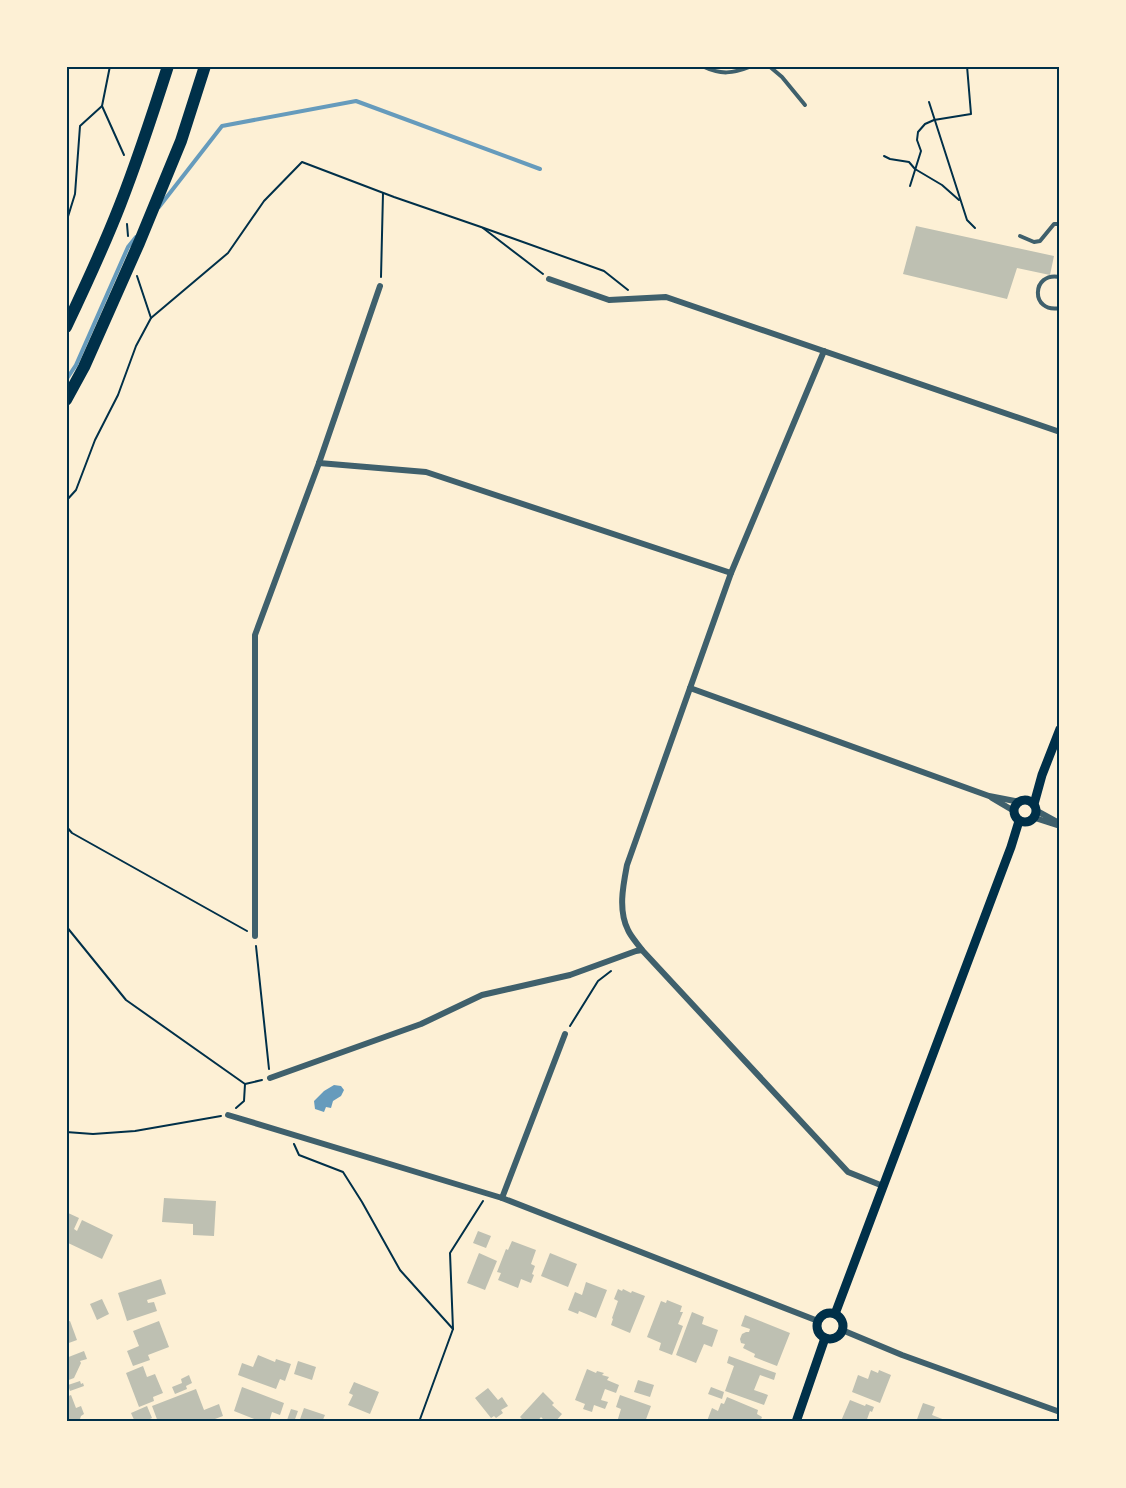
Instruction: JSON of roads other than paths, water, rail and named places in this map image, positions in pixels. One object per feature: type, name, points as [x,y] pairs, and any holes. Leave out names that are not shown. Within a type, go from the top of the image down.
[{"type":"highway","points":[[66,327],[120,206],[148,131],[168,66]]},
{"type":"highway","points":[[66,400],[84,367],[125,277],[181,141],[205,66]]},
{"type":"main road","points":[[1030,807],[1017,804],[1014,811],[1015,817],[1022,822],[1030,822],[1030,807],[1060,729]]},
{"type":"main road","points":[[835,1314],[1022,822]]},
{"type":"main road","points":[[826,1313],[835,1314],[842,1320],[842,1330],[835,1337],[825,1338],[818,1331],[818,1321],[826,1313]]},
{"type":"main road","points":[[796,1422],[825,1338]]},
{"type":"street","points":[[549,279],[609,300],[666,297],[1060,432]]},
{"type":"street","points":[[255,936],[255,635],[319,463],[380,286]]},
{"type":"street","points":[[824,351],[731,573],[627,865],[622,909],[628,931],[642,950],[848,1172],[882,1186]]},
{"type":"street","points":[[319,463],[426,472],[731,573]]},
{"type":"street","points":[[690,688],[989,796],[1030,807],[1060,824]]},
{"type":"street","points":[[989,796],[1014,811]]},
{"type":"street","points":[[270,1078],[421,1024],[482,995],[570,975],[642,950]]},
{"type":"street","points":[[502,1198],[565,1034]]},
{"type":"street","points":[[228,1115],[502,1198],[818,1321]]},
{"type":"street","points":[[842,1330],[902,1355],[1060,1412]]},
{"type":"lane","points":[[702,66],[712,70],[735,73],[752,66]]},
{"type":"lane","points":[[770,66],[805,105]]},
{"type":"lane","points":[[1020,236],[1034,242],[1041,241],[1054,224],[1060,224]]},
{"type":"lane","points":[[1059,276],[1043,280],[1038,295],[1043,305],[1048,308],[1060,308]]},
{"type":"water","points":[[334,1085],[341,1086],[344,1090],[341,1096],[333,1101],[331,1108],[326,1107],[324,1112],[315,1109],[314,1101]]},
{"type":"waterway","points":[[159,207],[222,126],[356,101],[540,169]]},
{"type":"waterway","points":[[66,380],[76,365],[128,247],[136,237]]}]
